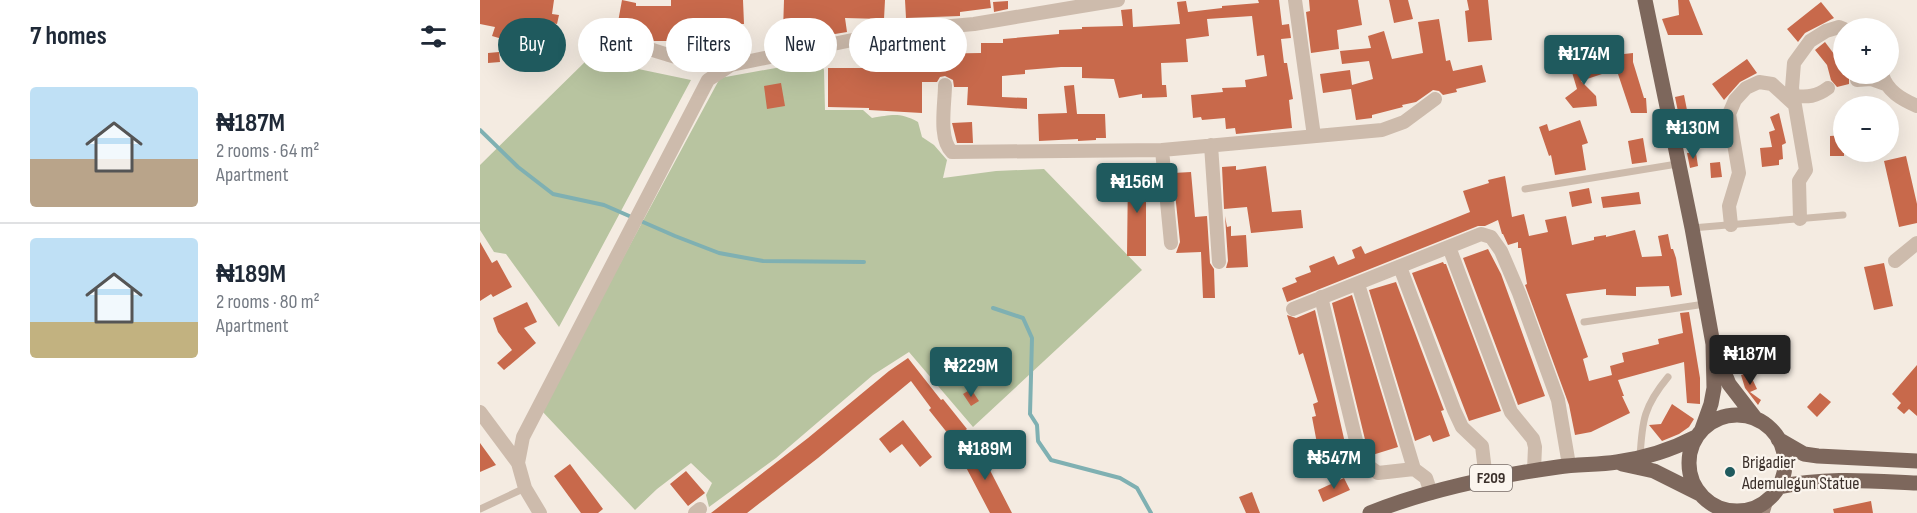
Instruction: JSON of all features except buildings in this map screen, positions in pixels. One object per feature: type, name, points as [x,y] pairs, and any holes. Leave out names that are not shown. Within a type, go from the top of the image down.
[{"type":"main road","points":[[1645,0],[1692,228],[1713,344],[1712,404],[1690,451],[1689,466],[1692,482],[1701,495]]},
{"type":"main road","points":[[1713,344],[1729,384],[1756,419],[1768,427],[1778,439],[1785,463],[1784,475],[1779,487]]},
{"type":"main road","name":"F209","points":[[1370,513],[1431,493],[1486,479],[1569,465],[1616,462],[1669,451],[1699,433],[1711,422],[1733,415],[1756,419]]},
{"type":"main road","points":[[1778,439],[1804,454],[1917,461]]},
{"type":"main road","name":"F209","points":[[1616,462],[1653,471],[1701,495],[1722,511],[1763,508],[1779,487]]},
{"type":"main road","points":[[1779,487],[1798,483],[1847,480],[1917,483]]},
{"type":"street","points":[[752,60],[896,31],[975,24],[1118,0]]},
{"type":"street","points":[[1295,0],[1314,136]]},
{"type":"street","points":[[1800,219],[1799,181],[1806,170],[1794,100],[1794,63],[1810,41],[1833,29]]},
{"type":"street","points":[[518,463],[523,437],[708,80],[720,72]]},
{"type":"street","points":[[1731,225],[1729,206],[1739,173],[1729,114],[1735,100],[1746,88],[1759,82],[1772,84],[1794,100],[1818,96],[1827,88]]},
{"type":"street","points":[[1888,84],[1894,93],[1917,106]]},
{"type":"street","points":[[945,85],[943,136],[946,147],[952,152],[1162,150],[1382,130],[1404,122],[1435,99]]},
{"type":"street","points":[[1211,146],[1219,262]]},
{"type":"street","points":[[1162,150],[1171,243]]},
{"type":"street","points":[[1293,309],[1482,234],[1491,237],[1501,250],[1519,293],[1558,400],[1569,465]]},
{"type":"street","points":[[1895,261],[1917,243]]},
{"type":"street","points":[[1449,247],[1511,412],[1533,439],[1534,470]]},
{"type":"street","points":[[1401,267],[1454,410],[1462,427],[1482,446],[1486,479]]},
{"type":"street","points":[[1358,284],[1414,469],[1426,478],[1431,493]]},
{"type":"street","points":[[1321,297],[1361,460],[1378,473],[1414,469]]},
{"type":"street","points":[[480,412],[518,463],[525,488],[540,513]]},
{"type":"lane","points":[[1525,189],[1677,164]]},
{"type":"lane","points":[[1692,228],[1843,215]]},
{"type":"lane","points":[[1584,322],[1705,304]]},
{"type":"lane","points":[[1640,458],[1641,427],[1648,403],[1668,377]]},
{"type":"lane","points":[[480,509],[525,488]]},
{"type":"green space","points":[[578,69],[578,72],[653,72],[691,80],[559,327],[506,254],[494,252],[480,230],[480,165]]},
{"type":"green space","points":[[764,70],[764,72],[824,72],[825,110],[863,110],[872,118],[890,115],[918,122],[922,137],[934,145],[947,160],[943,178],[996,171],[1044,169],[1142,270],[973,427],[909,352],[873,375],[776,458],[709,507],[706,495],[712,483],[691,463],[657,489],[635,510],[541,410],[720,78]]},
{"type":"waterway","points":[[480,130],[518,167],[553,194],[604,205],[719,253],[763,261],[864,262]]},
{"type":"waterway","points":[[993,308],[1023,318],[1032,338],[1030,414],[1037,425],[1038,441],[1051,460],[1120,478],[1137,488],[1151,513]]},
{"type":"place","name":"Brigadier Ademulegun Statue","points":[[1730,472]]}]
